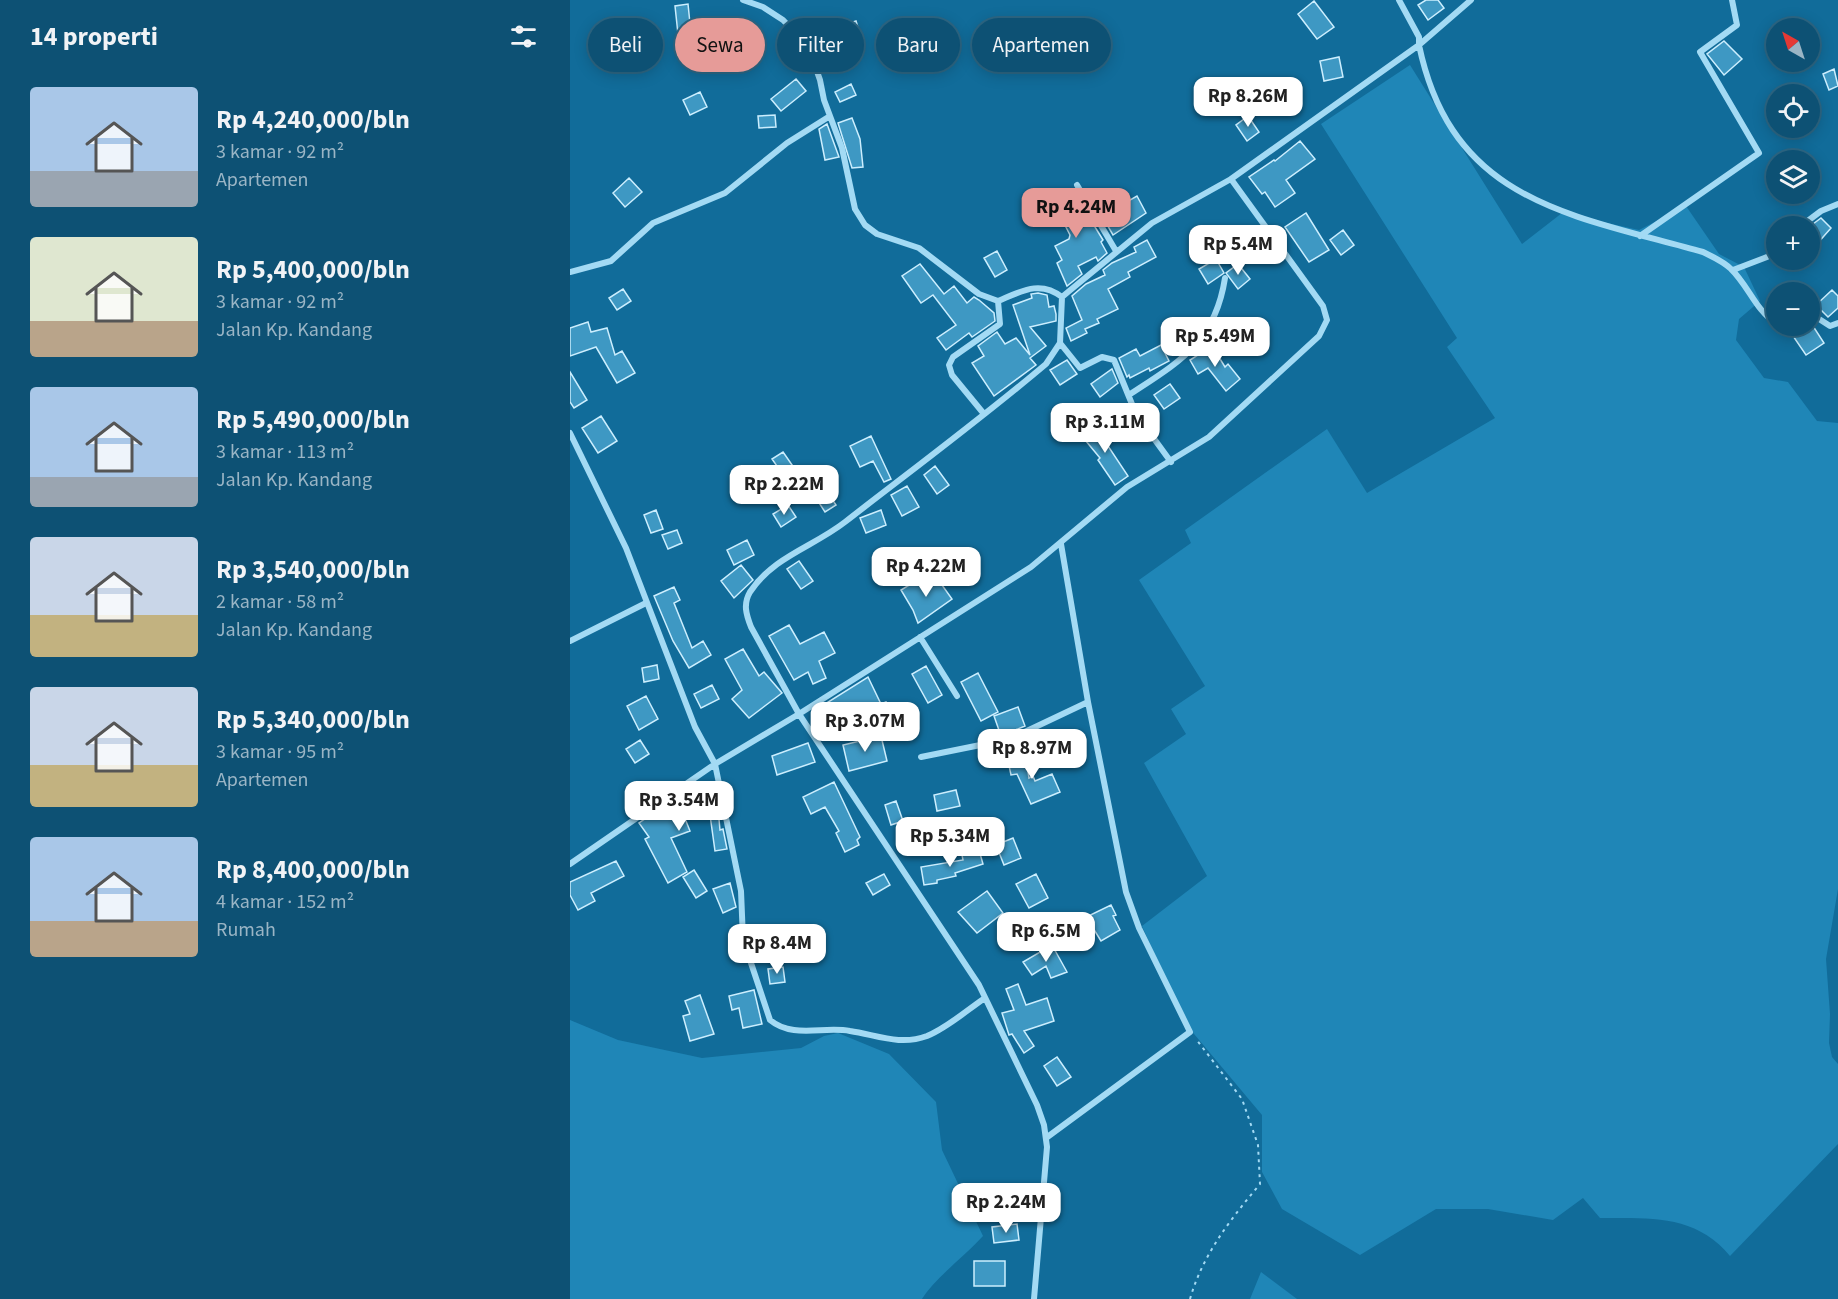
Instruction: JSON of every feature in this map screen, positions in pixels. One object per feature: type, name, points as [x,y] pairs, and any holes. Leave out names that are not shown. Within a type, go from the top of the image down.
[{"type":"street","points":[[743,0],[763,7],[803,39],[814,60],[842,148],[855,209],[865,225],[877,234],[920,249],[971,289],[998,302],[1028,290],[1045,288],[1052,289],[1062,297]]},
{"type":"street","points":[[1399,0],[1419,37],[1426,76],[1438,103],[1464,144],[1497,178],[1536,202],[1563,213],[1703,252],[1719,260],[1733,270],[1755,302],[1766,313]]},
{"type":"street","points":[[1034,1299],[1046,1138],[1037,1105],[986,998],[952,942],[799,714],[751,627],[745,612],[746,600],[772,567],[790,553],[843,524],[1047,364],[1060,343],[1062,297],[1116,251],[1152,223],[1231,178],[1419,45],[1471,0]]},
{"type":"street","points":[[1640,236],[1759,153],[1700,52],[1737,25],[1732,0]]},
{"type":"street","points":[[570,272],[611,261],[653,223],[725,193],[787,143],[830,116]]},
{"type":"street","points":[[570,864],[715,764],[1006,584],[1060,544],[1112,498],[1171,462],[1221,427],[1266,382],[1319,336],[1328,320],[1323,306],[1231,178]]},
{"type":"street","points":[[1077,185],[1116,251]]},
{"type":"street","points":[[1814,216],[1838,204]]},
{"type":"street","points":[[1733,270],[1766,257]]},
{"type":"street","points":[[1129,395],[1184,358],[1199,344],[1214,319],[1225,278]]},
{"type":"street","points":[[984,414],[951,375],[949,365],[953,357],[1000,324],[998,302]]},
{"type":"street","points":[[1820,320],[1830,326],[1838,323]]},
{"type":"street","points":[[1060,343],[1080,369],[1102,357],[1114,360],[1143,424],[1171,462]]},
{"type":"street","points":[[570,433],[626,548],[695,727],[715,764],[741,891],[743,939],[770,1020],[789,1030],[849,1030],[876,1038],[910,1040],[928,1036],[986,998]]},
{"type":"street","points":[[1046,1138],[1191,1032],[1131,908],[1088,702],[1060,544]]},
{"type":"street","points":[[570,641],[646,603]]},
{"type":"street","points":[[921,637],[957,696]]},
{"type":"street","points":[[921,756],[1010,739],[1088,702]]},
{"type":"path","points":[[1190,1299],[1198,1271],[1223,1228],[1260,1184],[1258,1145],[1242,1099],[1191,1032]]},
{"type":"shaded area","points":[[1410,65],[1522,244],[1562,213],[1639,230],[1686,206],[1719,254],[1744,267],[1760,301],[1739,319],[1736,340],[1764,378],[1788,382],[1817,421],[1838,423],[1838,889],[1826,959],[1830,1014],[1829,1043],[1832,1057],[1838,1064],[1838,1144],[1730,1256],[1717,1242],[1702,1232],[1671,1221],[1600,1218],[1583,1198],[1553,1220],[1488,1209],[1436,1209],[1360,1255],[1282,1209],[1262,1172],[1262,1115],[1184,1022],[1142,926],[1207,876],[1144,763],[1186,734],[1171,709],[1205,686],[1139,580],[1191,543],[1185,530],[1327,429],[1367,493],[1495,418],[1447,347],[1457,338],[1321,124]]},
{"type":"shaded area","points":[[570,1020],[618,1040],[702,1058],[801,1048],[824,1036],[838,1033],[889,1054],[936,1102],[942,1150],[983,1236],[934,1283],[922,1299],[570,1299]]},
{"type":"shaded area","points":[[1261,1272],[1297,1299],[1250,1299]]},
{"type":"building","points":[[1426,0],[1438,0],[1444,8],[1428,20],[1418,5]]},
{"type":"building","points":[[1314,1],[1334,27],[1317,39],[1298,14]]},
{"type":"building","points":[[688,4],[689,18],[676,18],[675,6]]},
{"type":"building","points":[[1724,41],[1742,59],[1724,75],[1707,54]]},
{"type":"building","points":[[1339,57],[1343,77],[1324,81],[1320,61]]},
{"type":"building","points":[[1834,69],[1838,86],[1829,90],[1823,74]]},
{"type":"building","points":[[796,79],[806,91],[781,111],[771,99]]},
{"type":"building","points":[[851,84],[856,95],[840,102],[835,92]]},
{"type":"building","points":[[700,92],[707,107],[690,115],[683,100]]},
{"type":"building","points":[[775,115],[776,127],[759,128],[758,116]]},
{"type":"building","points":[[1248,116],[1259,132],[1247,141],[1236,125]]},
{"type":"building","points":[[852,118],[860,139],[863,167],[852,168],[838,123]]},
{"type":"building","points":[[827,124],[839,157],[825,160],[819,129]]},
{"type":"building","points":[[1300,141],[1315,159],[1286,180],[1295,193],[1275,207],[1265,192],[1262,194],[1249,177],[1275,161]]},
{"type":"building","points":[[629,178],[642,192],[625,207],[613,193]]},
{"type":"building","points":[[1069,189],[1087,225],[1092,222],[1103,240],[1101,242],[1107,253],[1098,261],[1096,257],[1078,266],[1082,274],[1067,286],[1057,263],[1062,260],[1055,246],[1069,239],[1070,235],[1051,198]]},
{"type":"building","points":[[1137,196],[1146,213],[1113,235],[1102,216]]},
{"type":"building","points":[[1306,213],[1329,250],[1309,262],[1285,227]]},
{"type":"building","points":[[1820,219],[1831,228],[1820,240]]},
{"type":"building","points":[[1343,230],[1354,245],[1341,255],[1330,240]]},
{"type":"building","points":[[1147,240],[1156,257],[1128,272],[1130,277],[1108,289],[1118,309],[1097,319],[1099,323],[1085,329],[1087,333],[1071,341],[1066,328],[1082,320],[1072,296],[1086,284],[1105,275],[1103,270],[1112,263],[1136,252],[1134,247]]},
{"type":"building","points":[[997,251],[1007,270],[995,277],[984,258]]},
{"type":"building","points":[[1216,259],[1224,273],[1208,284],[1199,269]]},
{"type":"building","points":[[920,264],[944,294],[954,286],[967,303],[974,297],[979,300],[994,313],[995,321],[972,337],[969,333],[946,350],[937,338],[956,325],[933,295],[921,303],[902,276]]},
{"type":"building","points":[[1238,264],[1250,279],[1238,289],[1226,273]]},
{"type":"building","points":[[623,289],[631,301],[617,310],[609,298]]},
{"type":"building","points":[[1832,290],[1838,296],[1838,308],[1828,317],[1820,309],[1820,301]]},
{"type":"building","points":[[1031,294],[1047,295],[1049,307],[1054,306],[1056,314],[1056,321],[1030,327],[1046,346],[1030,358],[1036,365],[994,396],[972,363],[984,356],[978,346],[997,332],[1005,344],[1016,338],[1030,355],[1013,305],[1032,298]]},
{"type":"building","points":[[588,322],[591,332],[607,328],[615,355],[622,351],[635,373],[617,383],[596,347],[570,356],[570,328]]},
{"type":"building","points":[[1793,336],[1819,336],[1824,343],[1806,355]]},
{"type":"building","points":[[1161,345],[1169,361],[1150,371],[1149,368],[1130,378],[1129,375],[1127,377],[1119,358],[1136,349],[1140,356]]},
{"type":"building","points":[[1212,346],[1225,367],[1228,364],[1240,379],[1226,391],[1208,368],[1198,374],[1190,360]]},
{"type":"building","points":[[1067,360],[1077,374],[1060,385],[1050,370]]},
{"type":"building","points":[[1112,369],[1118,383],[1100,397],[1091,384]]},
{"type":"building","points":[[570,372],[587,400],[574,408],[570,402]]},
{"type":"building","points":[[1170,384],[1180,398],[1164,409],[1154,395]]},
{"type":"building","points":[[601,416],[617,441],[598,453],[582,428]]},
{"type":"building","points":[[1095,424],[1107,438],[1104,440],[1128,476],[1115,485],[1098,460],[1100,458],[1081,435]]},
{"type":"building","points":[[871,436],[891,479],[884,482],[873,461],[860,467],[850,446]]},
{"type":"building","points":[[783,452],[797,472],[786,479],[772,459]]},
{"type":"building","points":[[935,466],[949,485],[937,494],[924,475]]},
{"type":"building","points":[[823,485],[836,505],[825,512],[812,492]]},
{"type":"building","points":[[907,486],[919,507],[902,516],[891,495]]},
{"type":"building","points":[[788,505],[796,517],[781,527],[773,514]]},
{"type":"building","points":[[656,510],[663,529],[651,533],[644,515]]},
{"type":"building","points":[[881,510],[886,525],[866,533],[860,518]]},
{"type":"building","points":[[677,530],[682,543],[668,549],[662,535]]},
{"type":"building","points":[[747,540],[754,555],[734,565],[727,550]]},
{"type":"building","points":[[799,561],[813,581],[801,589],[787,569]]},
{"type":"building","points":[[741,565],[753,580],[734,598],[721,581]]},
{"type":"building","points":[[937,578],[952,599],[918,623],[901,590],[919,579],[924,588]]},
{"type":"building","points":[[674,587],[680,600],[674,603],[692,648],[703,641],[711,655],[689,668],[673,641],[654,596]]},
{"type":"building","points":[[789,625],[800,644],[824,632],[835,653],[819,661],[826,678],[813,684],[808,672],[794,680],[769,636]]},
{"type":"building","points":[[743,649],[759,676],[764,672],[782,693],[749,718],[732,699],[742,690],[725,659]]},
{"type":"building","points":[[657,665],[659,679],[644,682],[642,668]]},
{"type":"building","points":[[926,666],[942,695],[928,703],[912,674]]},
{"type":"building","points":[[978,673],[998,712],[981,721],[961,682]]},
{"type":"building","points":[[868,677],[881,704],[886,702],[891,715],[874,721],[869,705],[833,721],[825,704]]},
{"type":"building","points":[[712,685],[719,699],[701,708],[694,694]]},
{"type":"building","points":[[646,696],[658,719],[639,730],[627,706]]},
{"type":"building","points":[[1018,707],[1025,726],[1001,736],[994,716]]},
{"type":"building","points":[[881,736],[887,761],[849,771],[843,745]]},
{"type":"building","points":[[640,740],[649,754],[635,763],[626,749]]},
{"type":"building","points":[[808,743],[815,762],[777,775],[772,756]]},
{"type":"building","points":[[1025,753],[1029,778],[1033,776],[1035,781],[1052,774],[1060,792],[1031,804],[1017,774],[1011,775],[1007,756]]},
{"type":"building","points":[[834,782],[860,837],[857,840],[859,845],[845,852],[836,833],[839,831],[825,807],[811,814],[803,797]]},
{"type":"building","points":[[691,787],[694,798],[717,798],[720,830],[723,829],[727,849],[715,851],[710,815],[684,816],[690,831],[671,838],[687,872],[668,883],[645,839],[649,837],[639,823],[664,806],[667,810],[685,804],[682,793]]},
{"type":"building","points":[[956,790],[960,806],[937,811],[934,795]]},
{"type":"building","points":[[896,801],[903,821],[891,825],[885,805]]},
{"type":"building","points":[[1013,838],[1021,858],[1004,865],[996,845]]},
{"type":"building","points":[[979,850],[983,864],[955,873],[956,876],[937,880],[937,883],[924,885],[921,867],[963,860],[962,855]]},
{"type":"building","points":[[616,861],[624,876],[591,893],[595,901],[578,910],[570,895],[570,882]]},
{"type":"building","points":[[694,870],[707,891],[696,898],[683,877]]},
{"type":"building","points":[[884,874],[890,885],[873,895],[866,883]]},
{"type":"building","points":[[1036,874],[1048,898],[1029,908],[1016,884]]},
{"type":"building","points":[[730,883],[736,907],[723,913],[713,889]]},
{"type":"building","points":[[987,891],[1003,913],[977,933],[958,912]]},
{"type":"building","points":[[1111,905],[1116,915],[1113,916],[1120,930],[1101,941],[1093,928],[1084,932],[1078,921]]},
{"type":"building","points":[[1052,945],[1067,972],[1051,978],[1046,966],[1032,975],[1023,962]]},
{"type":"building","points":[[783,967],[785,982],[770,984],[768,969]]},
{"type":"building","points":[[1018,984],[1026,1005],[1047,998],[1054,1021],[1024,1031],[1034,1046],[1024,1053],[1012,1034],[1009,1035],[1002,1013],[1014,1010],[1006,989]]},
{"type":"building","points":[[754,990],[762,1024],[743,1028],[739,1008],[732,1010],[729,996]]},
{"type":"building","points":[[700,995],[714,1034],[690,1041],[683,1016],[690,1014],[685,1001]]},
{"type":"building","points":[[1057,1057],[1071,1077],[1057,1086],[1044,1066]]},
{"type":"building","points":[[1017,1224],[1019,1240],[994,1243],[992,1227]]},
{"type":"building","points":[[974,1261],[1005,1261],[1005,1286],[974,1286]]}]
